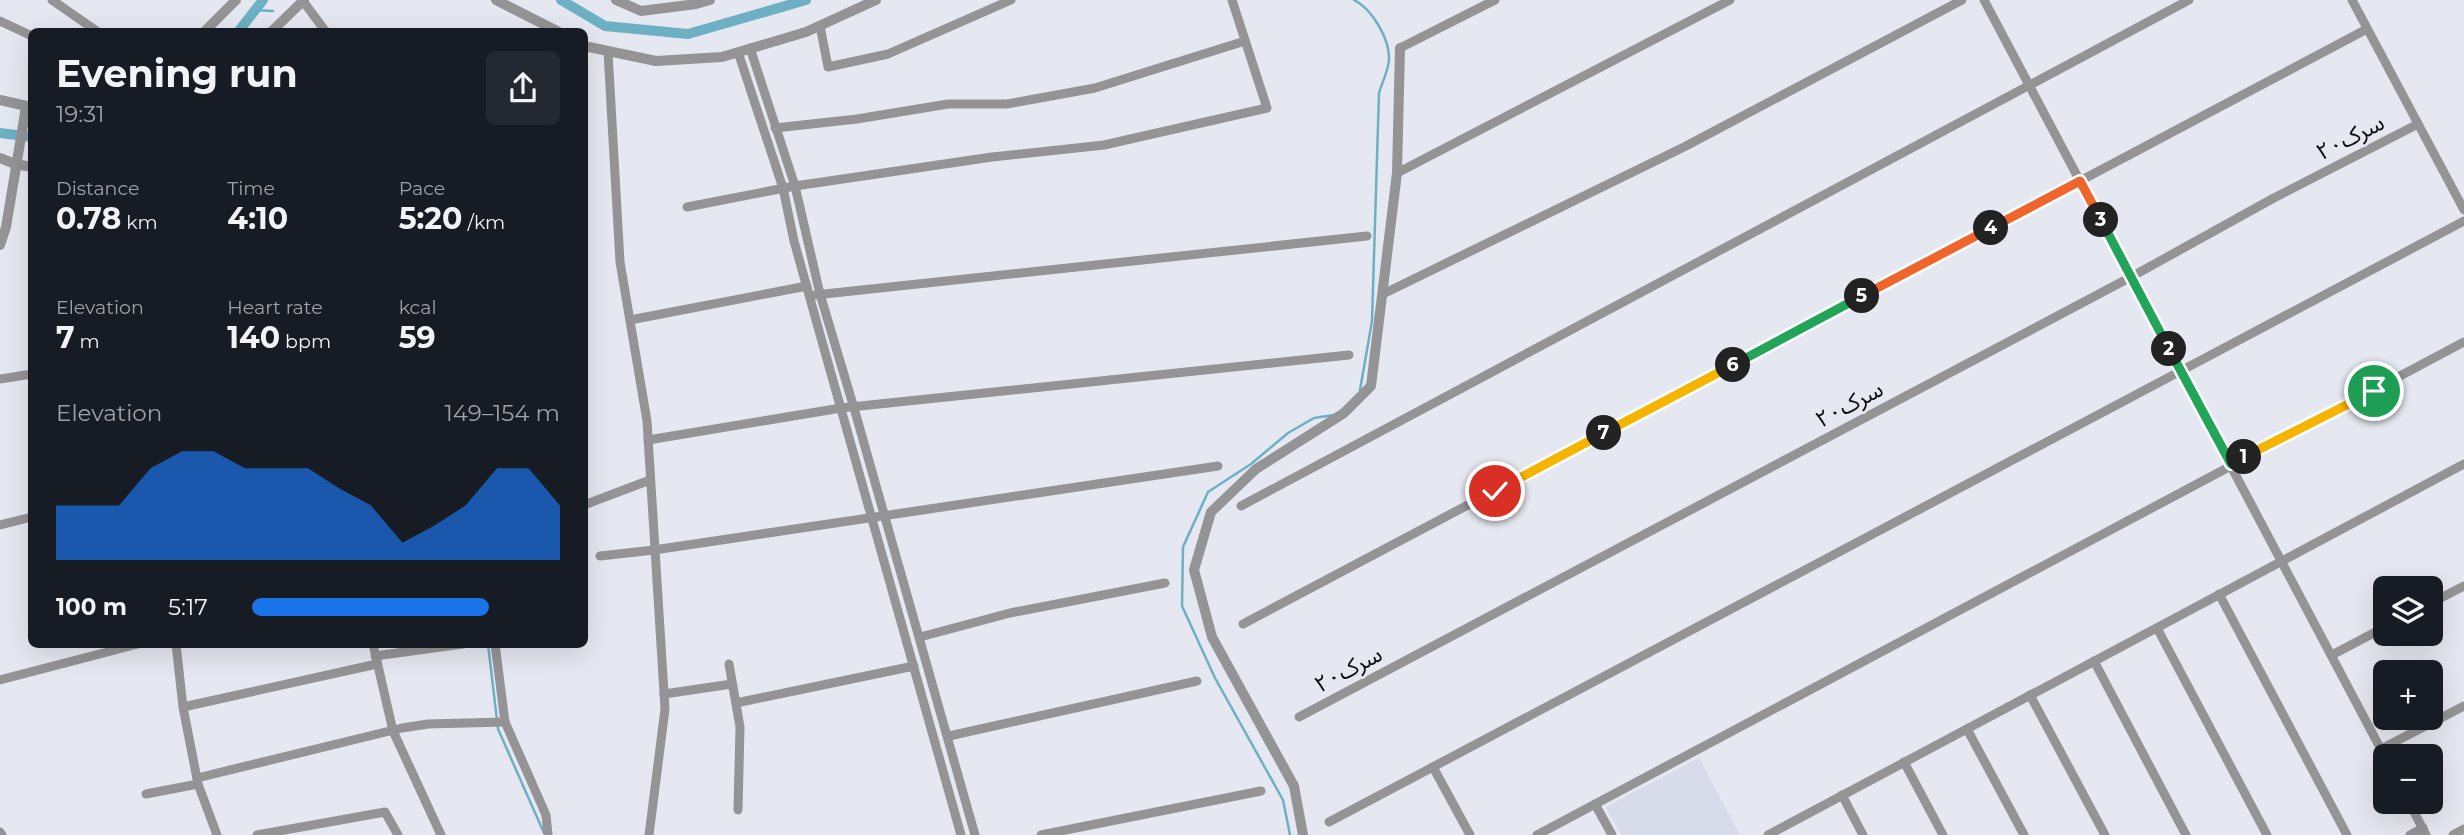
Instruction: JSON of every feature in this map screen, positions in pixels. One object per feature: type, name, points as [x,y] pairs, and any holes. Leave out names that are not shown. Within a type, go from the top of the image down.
[{"type":"street","points":[[52,0],[92,28]]},
{"type":"street","points":[[275,28],[303,0],[323,28]]},
{"type":"street","points":[[496,0],[551,28]]},
{"type":"street","points":[[626,1],[641,11],[710,0]]},
{"type":"street","points":[[588,47],[656,61],[722,57],[820,26],[876,0]]},
{"type":"street","points":[[820,26],[828,67],[888,54],[1011,0]]},
{"type":"street","points":[[687,207],[795,186],[1104,145],[1267,108],[1232,0]]},
{"type":"street","points":[[1303,835],[1294,786],[1212,637],[1194,570],[1211,512],[1256,469],[1344,413],[1371,386],[1397,173],[1399,48],[1495,0]]},
{"type":"street","points":[[1397,173],[1730,0]]},
{"type":"street","points":[[1382,294],[1684,147],[1962,0]]},
{"type":"street","points":[[1984,0],[2378,744]]},
{"type":"street","points":[[1241,506],[2189,0]]},
{"type":"street","points":[[2352,0],[2464,210]]},
{"type":"street","points":[[208,28],[233,1]]},
{"type":"street","points":[[0,21],[28,34]]},
{"type":"street","points":[[1243,624],[2367,29]]},
{"type":"street","points":[[775,128],[857,119],[948,104],[1007,104],[1095,88],[1245,41]]},
{"type":"street","points":[[744,50],[795,186],[820,294],[975,835]]},
{"type":"street","points":[[744,50],[783,188],[794,241],[961,835]]},
{"type":"street","points":[[608,52],[620,262],[647,421],[665,709],[649,835]]},
{"type":"street","points":[[0,100],[27,110],[16,158],[6,227],[0,245]]},
{"type":"street","name":"سرک۲۰","points":[[1299,717],[2260,205],[2418,124]]},
{"type":"street","points":[[0,158],[16,158],[28,165]]},
{"type":"street","points":[[1329,822],[2464,221]]},
{"type":"street","points":[[630,320],[808,291],[820,294],[1367,236]]},
{"type":"street","points":[[1536,835],[2464,342]]},
{"type":"street","points":[[648,440],[841,408],[1349,355]]},
{"type":"street","points":[[0,379],[28,375]]},
{"type":"street","points":[[1768,835],[1779,832],[2464,464]]},
{"type":"street","points":[[600,556],[1218,466]]},
{"type":"street","points":[[588,503],[650,480]]},
{"type":"street","points":[[0,525],[28,518]]},
{"type":"street","points":[[920,637],[1010,613],[1165,583]]},
{"type":"street","points":[[2443,597],[2464,586]]},
{"type":"street","points":[[2219,594],[2347,835]]},
{"type":"street","points":[[2157,628],[2266,835]]},
{"type":"street","points":[[2332,655],[2373,633]]},
{"type":"street","points":[[0,680],[108,648]]},
{"type":"street","points":[[176,648],[183,707],[197,781],[217,835]]},
{"type":"street","points":[[374,648],[393,731],[441,835]]},
{"type":"street","points":[[183,707],[376,660],[441,648]]},
{"type":"street","points":[[496,648],[505,722],[546,815],[548,835]]},
{"type":"street","points":[[2094,661],[2186,835]]},
{"type":"street","points":[[729,664],[740,727],[738,810]]},
{"type":"street","points":[[736,703],[914,666]]},
{"type":"street","points":[[948,736],[1197,681]]},
{"type":"street","points":[[664,694],[732,684]]},
{"type":"street","points":[[2030,695],[2105,835]]},
{"type":"street","points":[[2399,744],[2464,706]]},
{"type":"street","points":[[146,794],[393,731],[428,724],[505,722]]},
{"type":"street","points":[[1967,729],[2024,835]]},
{"type":"street","points":[[1905,762],[1943,835]]},
{"type":"street","points":[[1433,767],[1470,835]]},
{"type":"street","points":[[1041,835],[1261,791]]},
{"type":"street","points":[[1842,796],[1863,835]]},
{"type":"street","points":[[1595,804],[1612,835]]},
{"type":"street","points":[[257,835],[385,812],[398,835]]},
{"type":"street","points":[[2410,835],[2425,832],[2415,814]]},
{"type":"street","points":[[2453,835],[2464,829]]},
{"type":"shaded area","points":[[1699,758],[1740,835],[1621,835],[1606,807]]},
{"type":"waterway","points":[[241,28],[263,0]]},
{"type":"waterway","points":[[561,0],[605,26],[688,34],[806,0]]},
{"type":"waterway","points":[[1354,0],[1373,17],[1389,52],[1379,93],[1372,321],[1360,390]]},
{"type":"waterway","points":[[255,10],[273,11]]},
{"type":"waterway","points":[[0,133],[28,136]]},
{"type":"waterway","points":[[1290,835],[1283,800],[1215,678],[1182,606],[1183,547],[1208,492],[1251,464],[1288,433],[1314,418],[1334,415]]},
{"type":"waterway","points":[[488,648],[498,729],[544,833]]},
{"type":"route","points":[[1495,491],[2080,181],[2231,464],[2374,391]]}]
